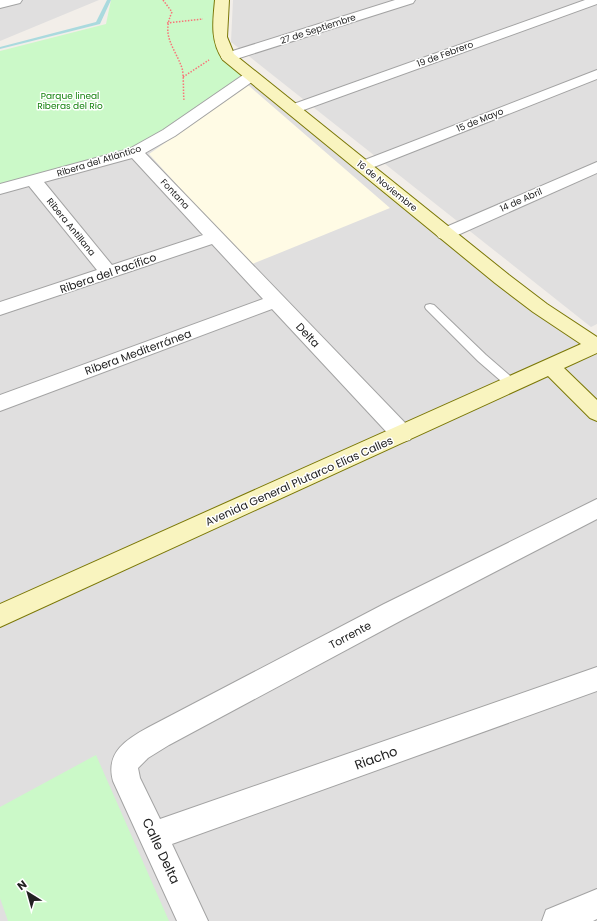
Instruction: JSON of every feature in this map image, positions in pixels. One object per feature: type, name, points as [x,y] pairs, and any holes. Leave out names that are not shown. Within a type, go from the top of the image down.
[{"type":"street","points":[[0,4],[15,0]]},
{"type":"street","points":[[222,0],[220,29],[226,53]]},
{"type":"street","name":"27 de Septiembre","points":[[226,53],[408,0]]},
{"type":"street","name":"19 de Febrero","points":[[292,109],[592,2]]},
{"type":"street","name":"16 de Noviembre","points":[[226,53],[292,109],[446,234],[540,308],[597,346]]},
{"type":"street","name":"15 de Mayo","points":[[363,166],[597,74]]},
{"type":"street","name":"Ribera del Atlántico","points":[[0,189],[135,152],[169,134],[252,76]]},
{"type":"street","name":"Fontana","points":[[135,152],[215,237]]},
{"type":"street","name":"14 de Abril","points":[[446,234],[597,167]]},
{"type":"street","name":"Ribera Antillana","points":[[33,180],[109,273]]},
{"type":"street","name":"Ribera del Pacífico","points":[[0,309],[215,237]]},
{"type":"street","name":"Delta","points":[[215,237],[402,434]]},
{"type":"street","name":"Ribera Mediterránea","points":[[0,402],[275,301]]},
{"type":"street","name":"Avenida General Plutarco Elías Calles","points":[[0,616],[597,346]]},
{"type":"street","points":[[551,367],[597,413]]},
{"type":"street","name":"Torrente","points":[[128,781],[124,769],[128,759],[141,746],[386,616],[597,508]]},
{"type":"street","name":"Riacho","points":[[154,836],[597,679]]},
{"type":"street","name":"Calle Delta","points":[[128,781],[193,921]]},
{"type":"street","points":[[557,921],[597,904]]},
{"type":"lane","points":[[430,307],[482,358],[512,384]]},
{"type":"path","points":[[163,0],[172,12],[167,23],[169,42],[183,70],[182,87],[190,119]]},
{"type":"path","points":[[167,23],[220,17]]},
{"type":"path","points":[[183,77],[226,53]]},
{"type":"shaded area","points":[[0,0],[99,0],[0,41]]},
{"type":"shaded area","points":[[233,0],[597,0],[597,324],[591,327],[231,42]]},
{"type":"shaded area","points":[[251,77],[597,342],[597,921],[0,921],[0,153]]},
{"type":"shaded area","points":[[248,85],[390,208],[250,265],[149,154]]},
{"type":"green space","name":"Parque lineal Riberas del Río","points":[[111,0],[222,0],[221,42],[251,76],[149,145],[0,190],[0,51],[106,24]]},
{"type":"green space","points":[[96,755],[169,921],[8,921],[0,898],[0,807]]},
{"type":"waterway","points":[[0,48],[98,23],[109,0]]}]
